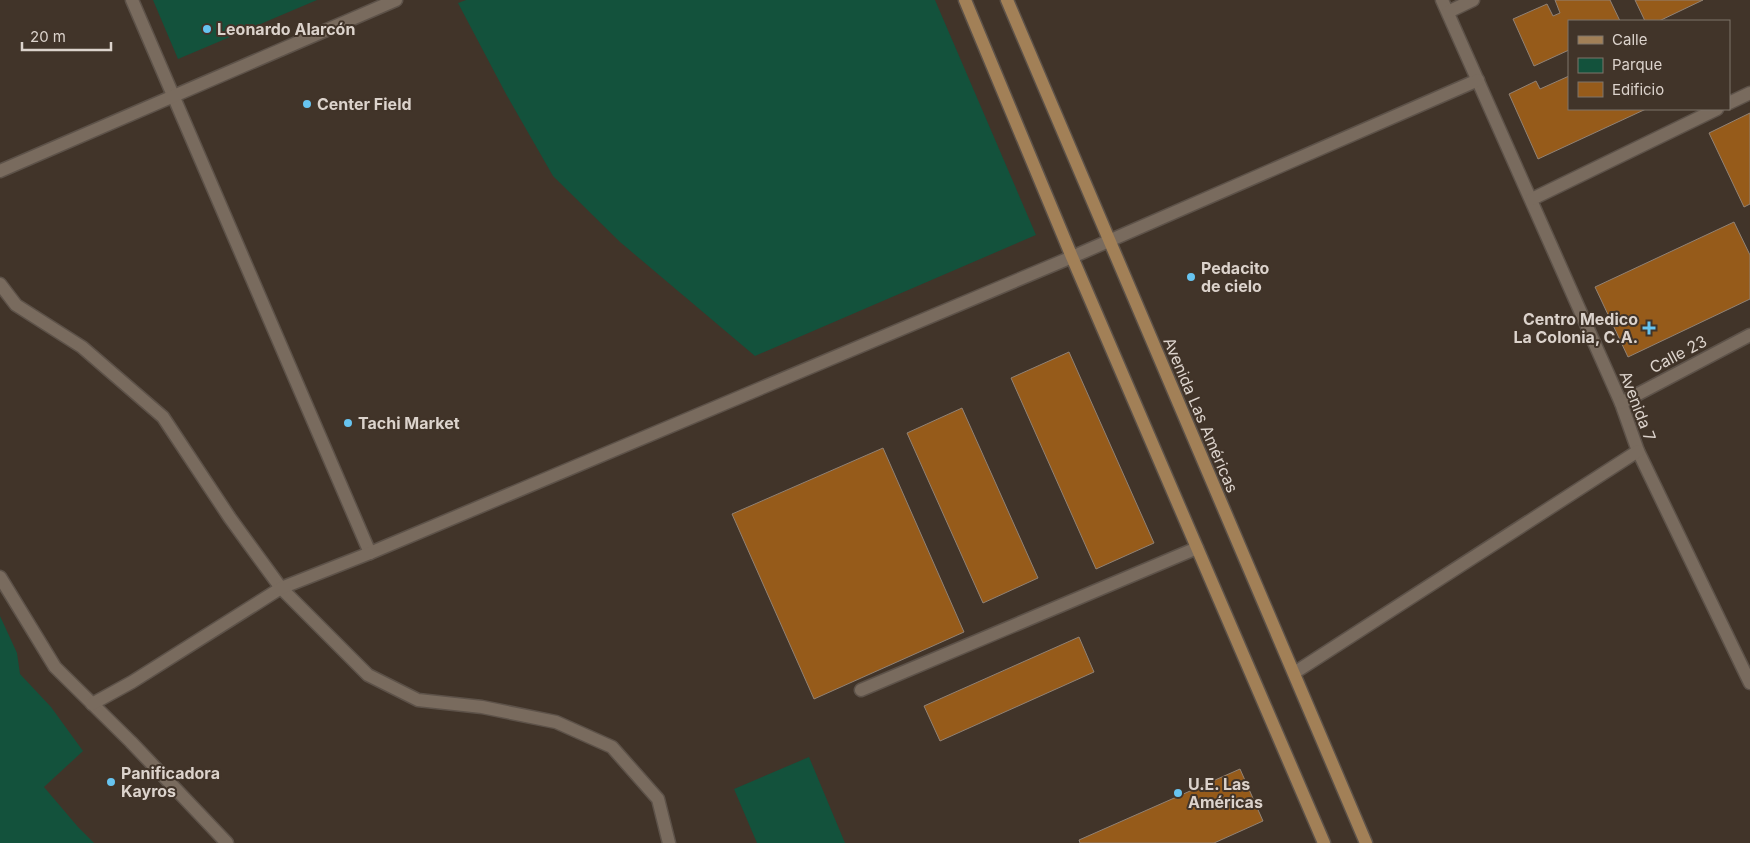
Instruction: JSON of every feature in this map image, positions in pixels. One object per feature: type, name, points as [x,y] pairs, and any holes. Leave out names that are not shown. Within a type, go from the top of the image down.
[{"type":"main road","points":[[965,0],[1072,257],[1324,843]]},
{"type":"main road","name":"Avenida Las Américas","points":[[1007,0],[1366,843]]},
{"type":"street","points":[[132,0],[370,553]]},
{"type":"street","points":[[0,171],[396,0]]},
{"type":"street","name":"Avenida 7","points":[[1442,0],[1621,403],[1638,451],[1750,683]]},
{"type":"street","points":[[1448,12],[1473,0]]},
{"type":"street","points":[[92,704],[132,682],[281,588],[370,553],[1072,257],[1478,80]]},
{"type":"street","points":[[1730,103],[1750,93]]},
{"type":"street","points":[[1532,199],[1716,110]]},
{"type":"street","points":[[0,284],[16,305],[82,347],[163,417],[230,518],[281,588],[368,675],[418,700],[482,706],[556,722],[612,747],[658,799],[669,843]]},
{"type":"street","name":"Calle 23","points":[[1621,403],[1750,335]]},
{"type":"street","points":[[1294,673],[1638,451]]},
{"type":"street","points":[[862,690],[1197,548]]},
{"type":"street","points":[[0,576],[55,667],[131,742],[227,843]]},
{"type":"green space","name":"Leonardo Alarcón","points":[[153,0],[317,0],[178,59]]},
{"type":"green space","points":[[466,0],[935,0],[1036,235],[755,356],[620,242],[553,176],[506,94],[458,3]]},
{"type":"green space","points":[[0,616],[17,653],[20,674],[51,707],[83,751],[44,787],[94,843],[0,843]]},
{"type":"green space","points":[[809,757],[845,843],[757,843],[734,789]]},
{"type":"building","points":[[1555,0],[1610,0],[1620,20],[1568,20],[1568,50],[1534,66],[1513,19],[1547,4],[1553,16],[1560,13]]},
{"type":"building","points":[[1635,0],[1703,0],[1661,20],[1645,20]]},
{"type":"building","points":[[1568,76],[1568,110],[1644,110],[1538,159],[1509,94],[1536,81],[1540,89]]},
{"type":"building","points":[[1750,113],[1750,204],[1744,207],[1709,133]]},
{"type":"building","points":[[1734,222],[1750,255],[1750,299],[1628,357],[1595,287]]},
{"type":"building","points":[[1069,352],[1154,543],[1096,569],[1011,378]]},
{"type":"building","points":[[962,408],[1038,578],[983,603],[907,433]]},
{"type":"building","points":[[883,448],[964,632],[814,699],[732,514]]},
{"type":"building","points":[[1079,637],[1094,672],[940,741],[924,706]]},
{"type":"building","points":[[1240,769],[1263,821],[1214,843],[1080,843],[1079,840]]},
{"type":"place","name":"Leonardo Alarcón","points":[[207,29]]},
{"type":"place","name":"Center Field","points":[[307,104]]},
{"type":"place","name":"Pedacito de cielo","points":[[1191,277]]},
{"type":"place","name":"Centro Medico La Colonia, C.A.","points":[[1649,328]]},
{"type":"place","name":"Tachi Market","points":[[348,423]]},
{"type":"place","name":"Panificadora Kayros","points":[[111,782]]},
{"type":"place","name":"U.E. Las Américas","points":[[1178,793]]}]
